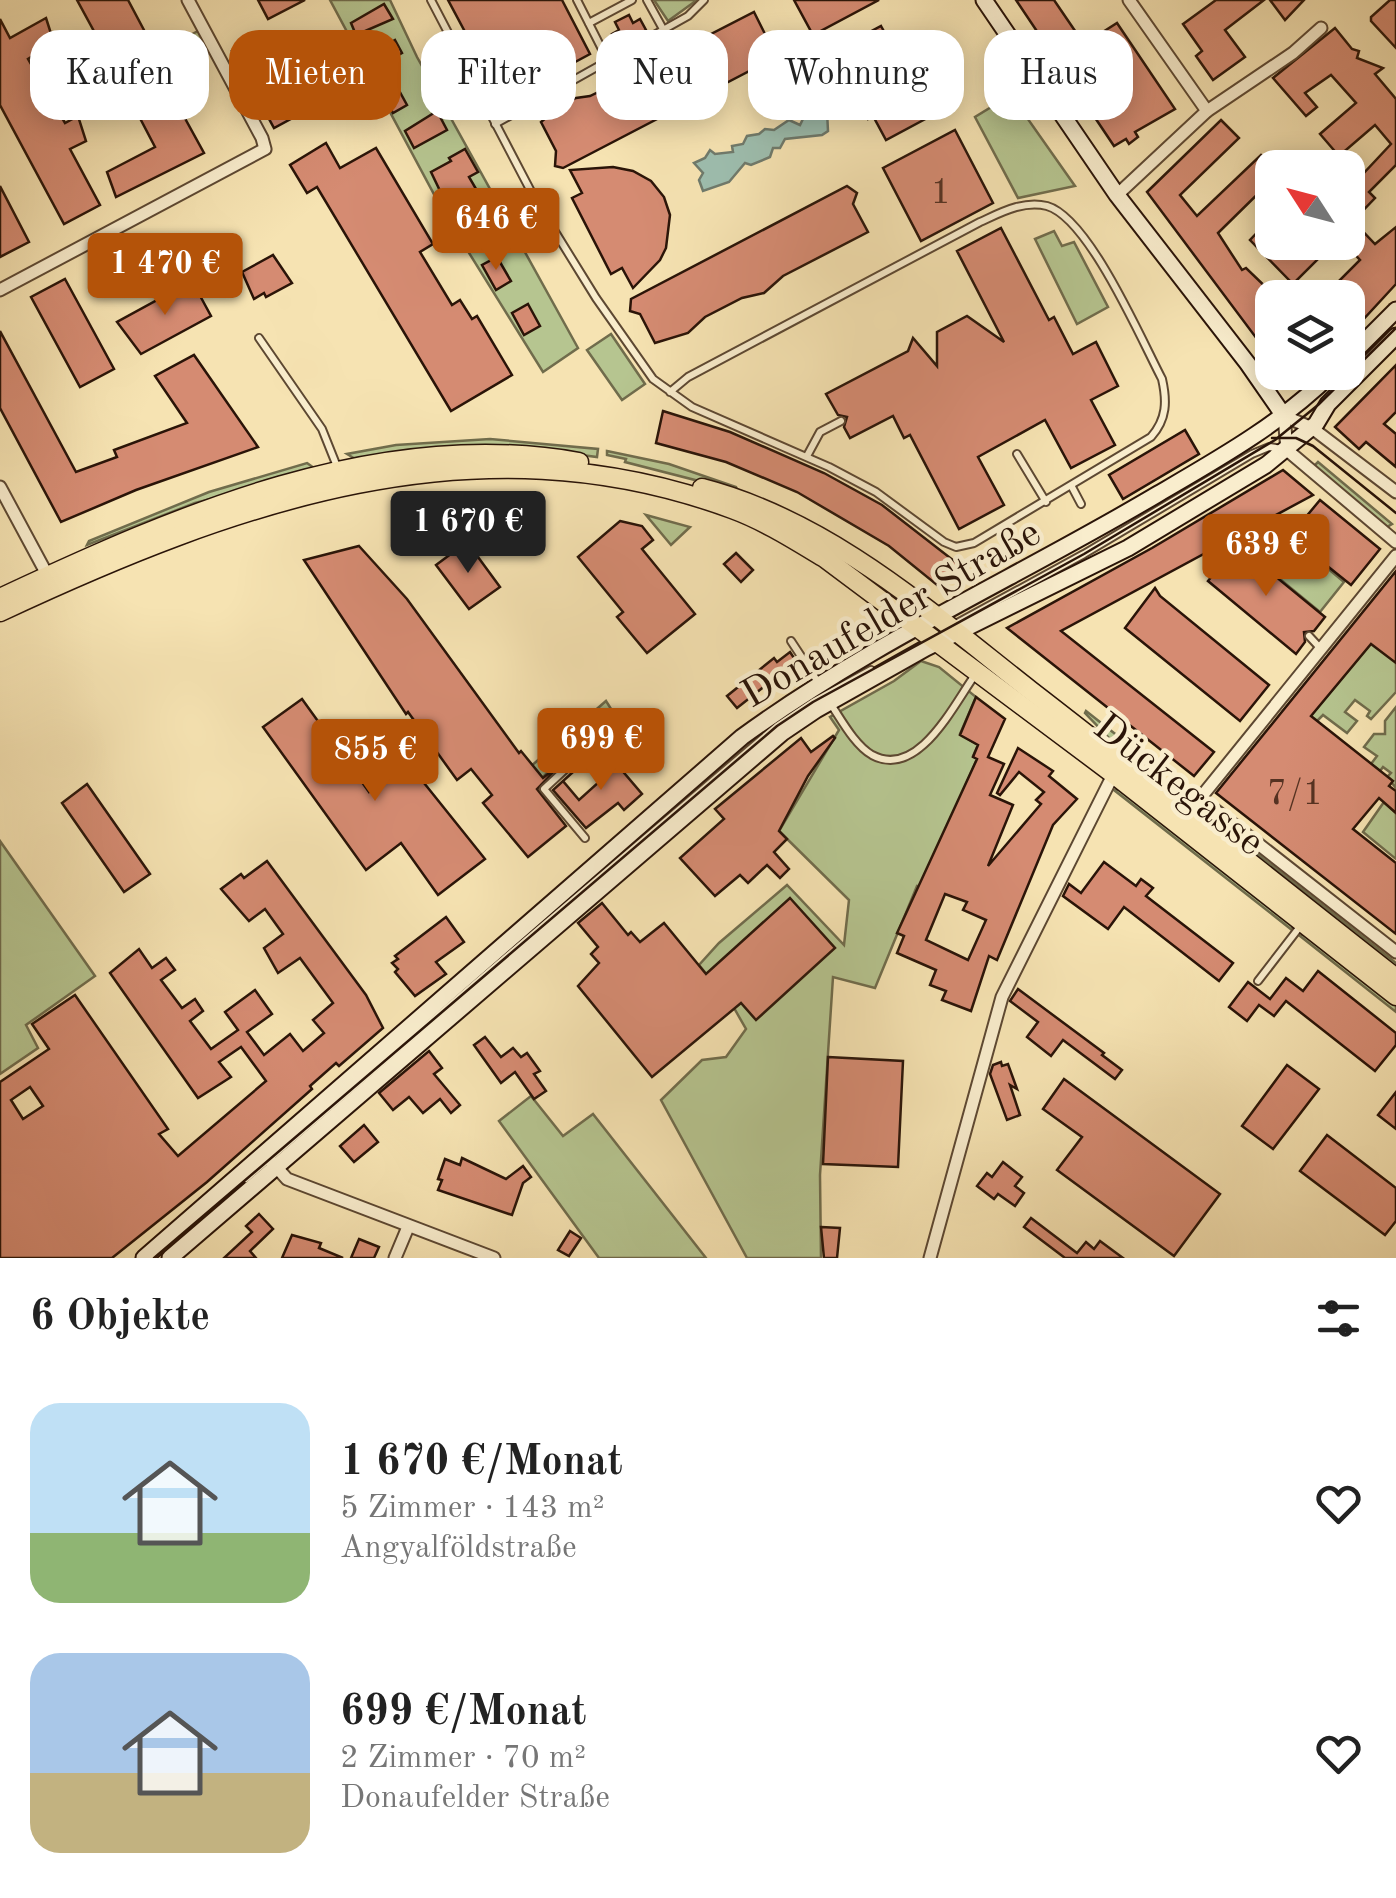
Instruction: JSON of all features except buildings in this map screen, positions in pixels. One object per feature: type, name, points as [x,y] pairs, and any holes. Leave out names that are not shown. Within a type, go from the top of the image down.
[{"type":"main road","points":[[984,0],[1117,195],[1284,416]]},
{"type":"main road","points":[[1365,341],[1396,310]]},
{"type":"main road","name":"Donaufelder Straße","points":[[939,631],[1188,518],[1288,450],[1396,336]]},
{"type":"main road","name":"Donaufelder Straße","points":[[170,1258],[270,1160],[715,760],[939,631],[1284,416],[1313,390]]},
{"type":"main road","points":[[0,612],[51,582],[238,497],[339,479],[396,461],[506,456],[556,458],[645,473],[736,497],[784,516],[842,548],[939,631]]},
{"type":"main road","points":[[0,598],[51,582]]},
{"type":"main road","name":"Dückegasse","points":[[939,631],[977,673],[1189,812],[1396,978]]},
{"type":"main road","name":"Dückegasse","points":[[939,631],[1118,767]]},
{"type":"main road","name":"Donaufelder Straße","points":[[144,1258],[270,1160],[782,734],[824,694]]},
{"type":"main road","name":"Dückegasse","points":[[1189,812],[1303,923],[1396,996]]},
{"type":"street","points":[[0,290],[265,149],[188,0]]},
{"type":"street","points":[[1129,0],[1207,111]]},
{"type":"street","points":[[1117,195],[1207,111],[1293,53],[1321,28]]},
{"type":"street","points":[[1396,492],[1312,428],[1284,416],[1288,450],[1396,542]]},
{"type":"street","points":[[0,487],[51,582]]},
{"type":"street","points":[[1189,812],[1396,556]]},
{"type":"street","points":[[930,1258],[1002,997],[1118,767]]},
{"type":"street","name":"Dückegasse","points":[[1189,812],[1257,836],[1396,952]]},
{"type":"street","points":[[270,1160],[287,1179],[494,1258]]},
{"type":"street","points":[[394,1258],[408,1228]]},
{"type":"lane","points":[[431,0],[536,200],[596,298],[653,378],[670,392],[692,407],[806,456],[876,492],[944,542],[956,546],[974,543],[1151,437],[1164,419],[1166,397],[1162,379],[1092,249],[1072,224],[1049,207],[1013,208],[980,222],[688,377],[670,392]]},
{"type":"lane","points":[[577,0],[596,36]]},
{"type":"lane","points":[[590,23],[632,0]]},
{"type":"lane","points":[[647,0],[662,30],[688,16],[704,0]]},
{"type":"lane","points":[[496,124],[596,65]]},
{"type":"lane","points":[[259,338],[322,429],[339,479]]},
{"type":"lane","points":[[806,456],[820,432],[841,421]]},
{"type":"lane","name":"Donaufelder Straße","points":[[939,631],[1084,554],[1252,454],[1269,447],[1288,450]]},
{"type":"lane","points":[[1018,454],[1046,502]]},
{"type":"lane","points":[[1072,486],[1081,504]]},
{"type":"lane","points":[[1309,636],[1322,649]]},
{"type":"lane","points":[[791,641],[824,694],[871,754],[890,760],[909,756],[923,747],[977,673]]},
{"type":"lane","points":[[572,762],[544,791],[585,838]]},
{"type":"lane","points":[[1258,981],[1303,923]]},
{"type":"lane","name":"Donaufelder Straße","points":[[154,1258],[270,1160]]},
{"type":"green space","points":[[330,0],[390,0],[421,64],[421,120],[452,120],[578,348],[543,372],[443,211],[394,120],[401,120],[401,30],[346,30]]},
{"type":"green space","points":[[654,0],[697,0],[668,21]]},
{"type":"green space","points":[[984,112],[984,120],[1029,120],[1075,186],[1018,198],[975,117]]},
{"type":"green space","points":[[1054,231],[1062,246],[1074,242],[1108,307],[1077,324],[1035,239]]},
{"type":"green space","points":[[611,334],[645,384],[622,400],[587,350]]},
{"type":"green space","points":[[490,439],[598,449],[597,457],[551,451],[357,460],[347,454],[396,445]]},
{"type":"green space","points":[[607,451],[669,464],[738,491],[625,462],[626,459],[607,455]]},
{"type":"green space","points":[[1318,462],[1392,524],[1387,527],[1314,466]]},
{"type":"green space","points":[[307,463],[314,468],[305,475],[195,503],[87,545],[209,492]]},
{"type":"green space","points":[[646,515],[690,527],[671,545]]},
{"type":"green space","points":[[1300,516],[1289,536],[1344,582],[1320,612],[1242,548]]},
{"type":"green space","points":[[1396,626],[1396,692],[1371,719],[1367,716],[1370,711],[1355,700],[1345,712],[1357,721],[1347,733],[1323,715],[1315,723],[1309,718],[1372,642]]},
{"type":"green space","points":[[921,661],[939,667],[976,697],[960,734],[978,745],[973,756],[977,759],[921,887],[917,886],[875,988],[833,977],[820,1175],[821,1258],[747,1258],[661,1100],[702,1060],[726,1057],[746,1029],[699,965],[787,885],[844,945],[849,900],[779,831],[839,730],[830,717]]},
{"type":"green space","points":[[606,701],[613,712],[532,787],[522,774]]},
{"type":"green space","points":[[1396,707],[1396,788],[1387,777],[1391,773],[1371,764],[1377,756],[1364,747],[1374,734],[1385,734],[1385,721]]},
{"type":"green space","points":[[1086,711],[1147,759],[1142,765],[1112,741]]},
{"type":"green space","points":[[1122,789],[1293,920],[1292,930],[1114,790]]},
{"type":"green space","points":[[1384,802],[1396,813],[1396,859],[1363,832]]},
{"type":"green space","points":[[1206,817],[1396,963],[1396,974]]},
{"type":"green space","points":[[0,841],[95,976],[26,1025],[38,1048],[0,1074]]},
{"type":"green space","points":[[1308,932],[1396,1001],[1396,1012],[1300,936]]},
{"type":"green space","points":[[531,1096],[563,1136],[593,1114],[706,1258],[599,1258],[499,1121]]},
{"type":"shaded area","points":[[789,120],[800,125],[802,120],[827,120],[828,131],[785,139],[780,148],[773,148],[770,157],[751,165],[745,163],[729,182],[703,191],[699,180],[703,173],[694,163],[705,158],[710,150],[715,154],[733,152],[732,146],[743,144],[747,136],[774,130]]},
{"type":"tram line","points":[[154,1258],[777,726],[813,702],[1084,554],[1275,440],[1318,405],[1396,328]]},
{"type":"tram line","points":[[1272,438],[1296,438],[1313,446],[1396,513]]}]
